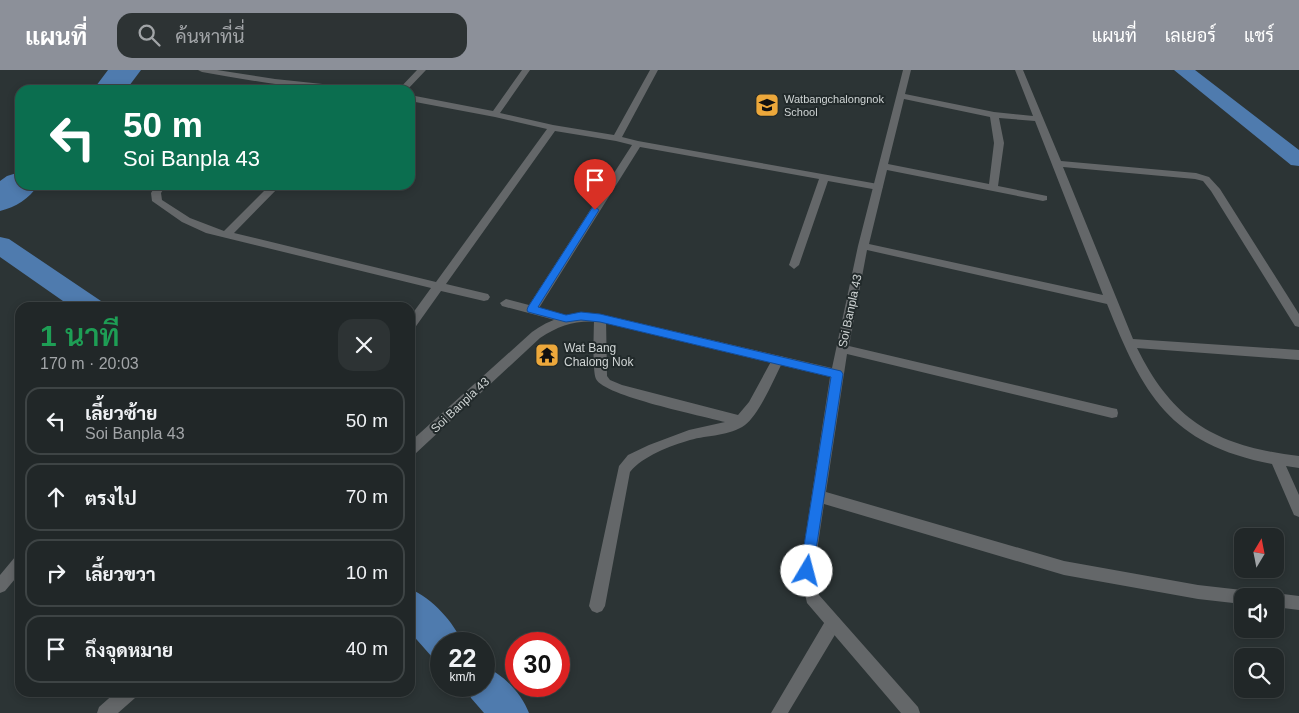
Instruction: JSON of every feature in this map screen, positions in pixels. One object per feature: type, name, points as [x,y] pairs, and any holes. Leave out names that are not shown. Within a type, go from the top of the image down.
[{"type":"street","points":[[202,70],[304,85]]},
{"type":"street","points":[[407,85],[422,70]]},
{"type":"street","points":[[495,114],[526,70]]},
{"type":"street","points":[[617,138],[654,70]]},
{"type":"street","name":"Soi Banpla 43","points":[[415,446],[536,335],[548,326],[581,316],[600,318],[837,374],[864,246],[907,70]]},
{"type":"street","points":[[1019,70],[1112,301],[1149,384],[1172,412],[1197,430],[1232,448],[1277,460],[1299,462]]},
{"type":"street","points":[[272,85],[275,82]]},
{"type":"street","points":[[901,96],[994,115],[1039,119]]},
{"type":"street","points":[[415,99],[495,114],[553,128],[617,138],[637,144],[878,187]]},
{"type":"street","points":[[993,188],[1000,148],[999,131],[994,115]]},
{"type":"street","points":[[415,319],[553,128]]},
{"type":"street","points":[[532,310],[637,144]]},
{"type":"street","points":[[1056,164],[1196,176],[1206,180],[1214,189],[1299,323]]},
{"type":"street","points":[[884,166],[1043,198]]},
{"type":"street","points":[[794,265],[824,177]]},
{"type":"street","points":[[158,190],[156,193],[157,201],[186,220],[210,231],[484,297]]},
{"type":"street","points":[[226,235],[271,190]]},
{"type":"street","points":[[864,246],[1112,301]]},
{"type":"street","points":[[506,302],[566,319]]},
{"type":"street","points":[[600,318],[601,377],[606,383],[619,389],[741,421]]},
{"type":"street","points":[[1130,343],[1299,355]]},
{"type":"street","points":[[842,349],[1112,413]]},
{"type":"street","points":[[597,606],[624,470],[633,459],[654,449],[689,435],[721,429],[741,421],[753,406],[778,359]]},
{"type":"street","points":[[837,374],[817,496],[807,571],[808,585],[812,598],[912,713]]},
{"type":"street","points":[[1277,460],[1299,511]]},
{"type":"street","points":[[817,496],[1064,568],[1198,592],[1234,596]]},
{"type":"street","points":[[0,586],[15,568]]},
{"type":"street","points":[[1284,601],[1299,603]]},
{"type":"street","points":[[779,713],[833,623]]},
{"type":"street","points":[[105,713],[123,697]]},
{"type":"waterway","points":[[113,85],[125,70]]},
{"type":"waterway","points":[[1183,70],[1299,160]]},
{"type":"waterway","points":[[0,199],[15,188]]},
{"type":"waterway","points":[[0,245],[83,302]]},
{"type":"waterway","points":[[415,611],[434,632]]},
{"type":"waterway","points":[[495,697],[510,713]]},
{"type":"place","name":"Watbangchalongnok School","points":[[767,105]]},
{"type":"place","name":"Wat Bang Chalong Nok","points":[[547,355]]},
{"type":"route","points":[[595,210],[532,310],[566,319],[581,316],[600,318],[837,374],[807,571]]}]
